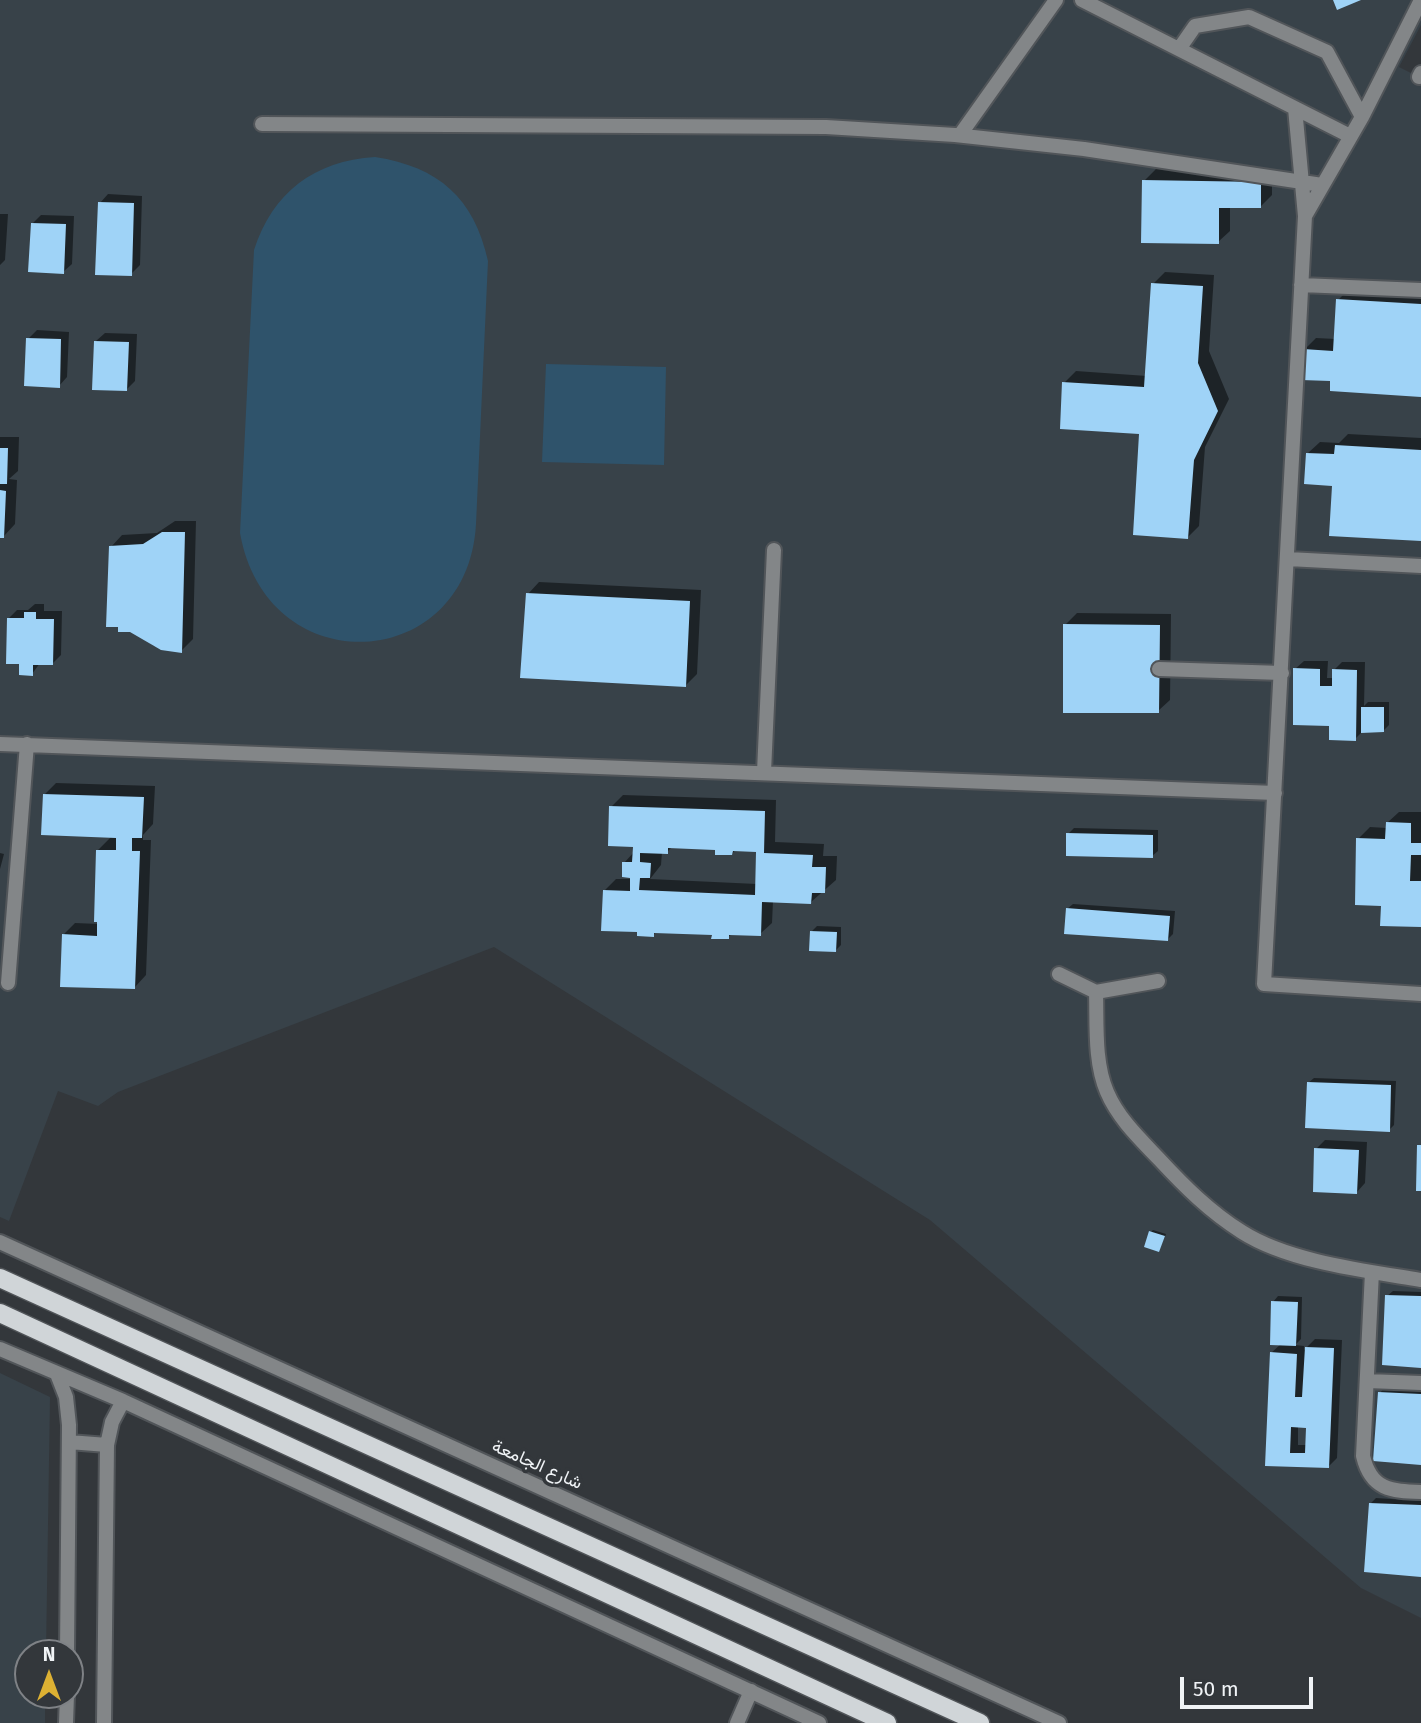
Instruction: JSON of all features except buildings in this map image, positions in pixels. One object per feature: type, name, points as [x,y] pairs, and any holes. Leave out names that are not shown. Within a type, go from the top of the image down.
[{"type":"main road","points":[[0,1278],[981,1723]]},
{"type":"main road","points":[[0,1313],[887,1723]]},
{"type":"street","points":[[960,135],[1056,0]]},
{"type":"street","points":[[1082,0],[1350,136]]},
{"type":"street","points":[[1305,216],[1362,117],[1421,0]]},
{"type":"street","points":[[1179,49],[1195,26],[1249,17],[1327,52],[1362,117]]},
{"type":"street","points":[[1295,108],[1305,216],[1264,985],[1421,994]]},
{"type":"street","points":[[262,124],[826,127],[960,135],[1084,149],[1322,185]]},
{"type":"street","points":[[1301,285],[1421,290]]},
{"type":"street","points":[[764,772],[774,550]]},
{"type":"street","points":[[1288,559],[1421,566]]},
{"type":"street","points":[[1159,669],[1282,673]]},
{"type":"street","points":[[0,744],[1275,793]]},
{"type":"street","points":[[8,983],[27,744]]},
{"type":"street","points":[[1059,974],[1096,992],[1158,981]]},
{"type":"street","points":[[1096,992],[1097,1042],[1106,1091],[1129,1127],[1194,1196],[1243,1233],[1277,1248],[1372,1272],[1421,1280]]},
{"type":"street","name":"شارع الجامعة","points":[[0,1242],[1059,1723]]},
{"type":"street","points":[[1372,1272],[1363,1456],[1367,1472],[1376,1482],[1392,1491],[1421,1492]]},
{"type":"street","points":[[0,1349],[123,1401],[819,1723]]},
{"type":"street","points":[[57,1374],[68,1411],[67,1639]]},
{"type":"street","points":[[1367,1381],[1421,1383]]},
{"type":"street","points":[[104,1723],[107,1445],[112,1422],[123,1401]]},
{"type":"street","points":[[69,1442],[107,1445]]},
{"type":"street","points":[[737,1723],[751,1691]]},
{"type":"shaded area","points":[[0,0],[1421,0],[1421,25],[1399,67],[1421,78],[1421,1618],[1361,1588],[930,1220],[494,947],[118,1092],[98,1106],[58,1091],[9,1221],[0,1217]]},
{"type":"shaded area","points":[[375,157],[418,169],[450,189],[473,220],[488,261],[476,524],[465,574],[440,610],[405,633],[365,642],[324,637],[287,617],[258,582],[240,533],[254,250],[272,212],[299,183],[333,165]]},
{"type":"shaded area","points":[[546,364],[666,367],[664,465],[542,462]]},
{"type":"shaded area","points":[[0,1373],[50,1397],[46,1639],[14,1639],[14,1709],[45,1709],[45,1723],[0,1723]]}]
